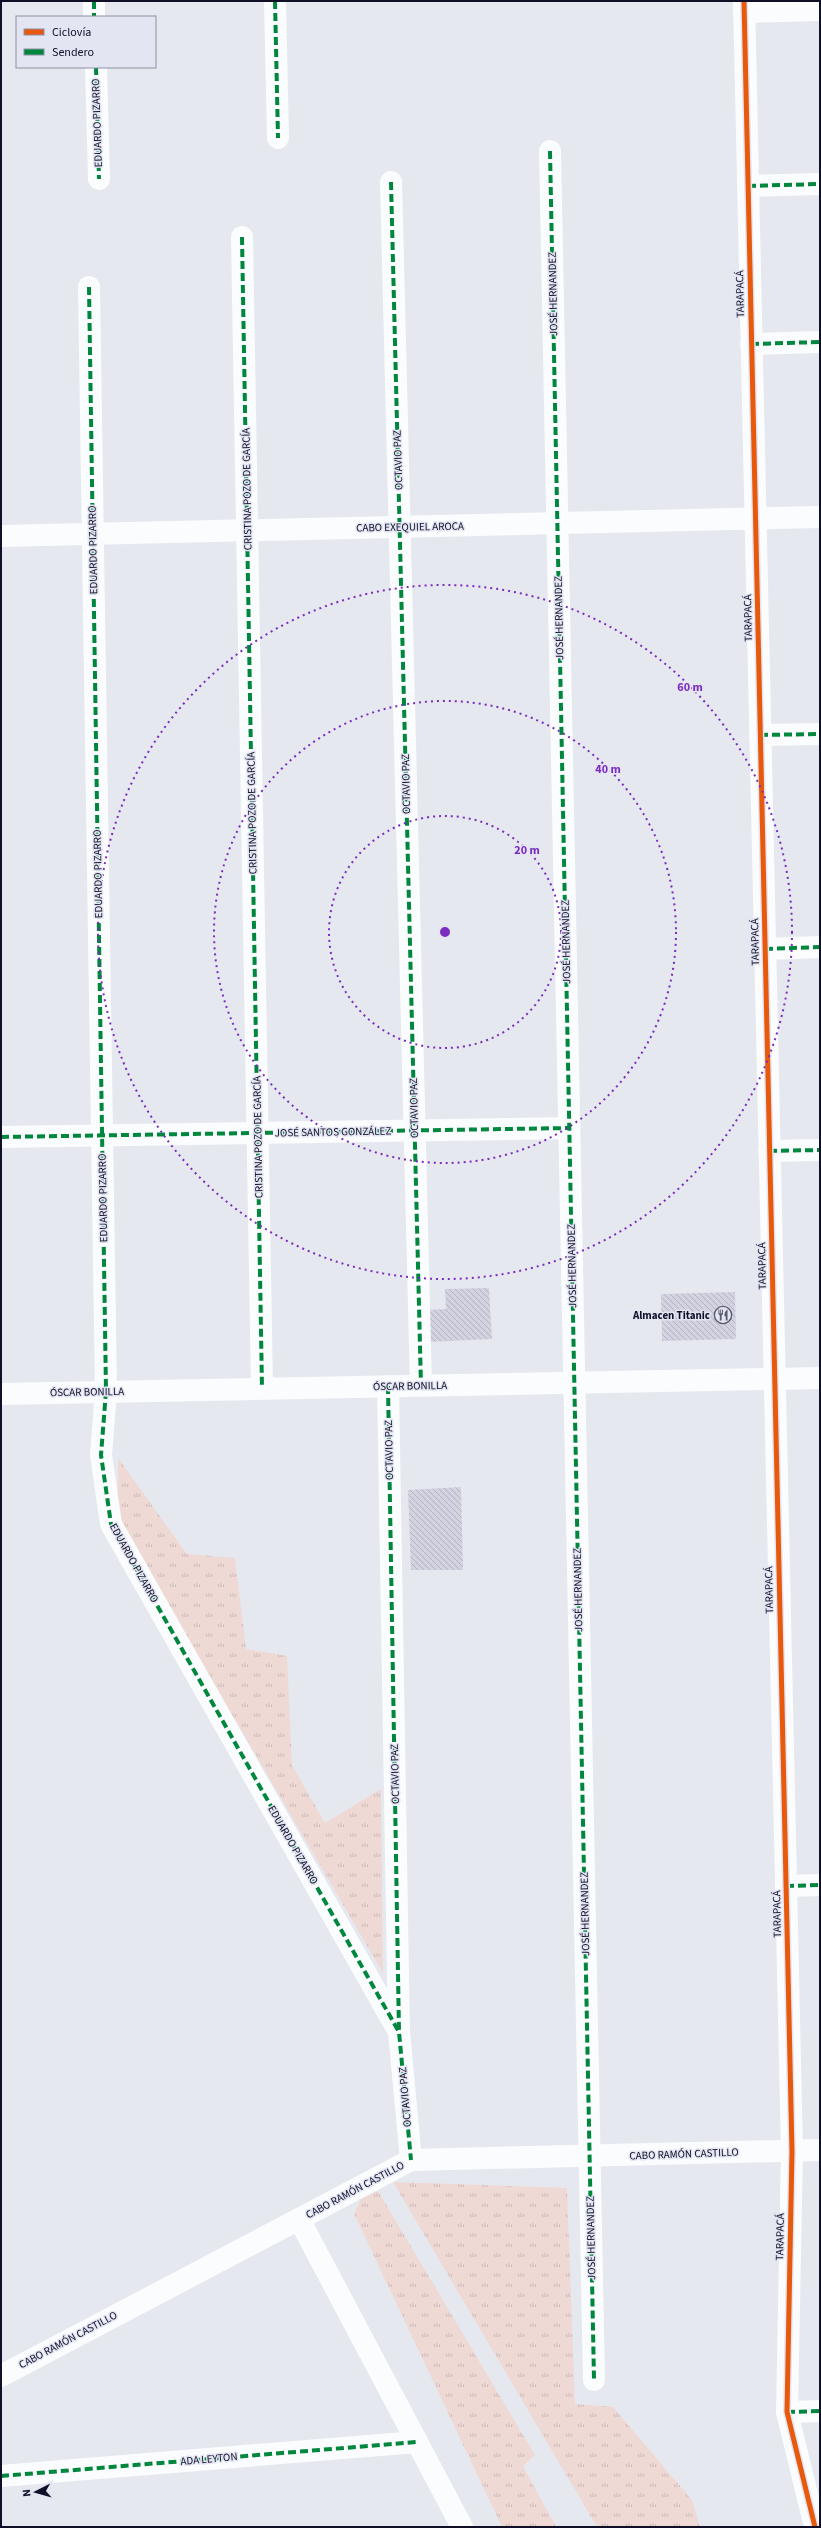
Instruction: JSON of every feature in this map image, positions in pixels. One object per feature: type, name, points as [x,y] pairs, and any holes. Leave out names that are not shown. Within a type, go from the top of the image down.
[{"type":"street","points":[[94,1],[94,16]]},
{"type":"street","points":[[275,1],[278,138]]},
{"type":"street","points":[[744,7],[820,10]]},
{"type":"street","name":"TARAPACÁ","points":[[744,7],[792,2151],[787,2412],[815,2527]]},
{"type":"street","name":"EDUARDO PIZARRO","points":[[96,68],[99,179]]},
{"type":"street","name":"JOSÉ HERNANDEZ","points":[[550,151],[594,2380]]},
{"type":"street","name":"OCTAVIO PAZ","points":[[391,182],[421,1386]]},
{"type":"street","points":[[748,186],[820,184]]},
{"type":"street","name":"CRISTINA POZO DE GARCÍA","points":[[242,237],[262,1388]]},
{"type":"street","name":"EDUARDO PIZARRO","points":[[89,287],[106,1391],[101,1455],[111,1524],[399,2032]]},
{"type":"street","points":[[752,344],[820,342]]},
{"type":"street","name":"CABO EXEQUIEL AROCA","points":[[1,536],[820,517]]},
{"type":"street","points":[[760,735],[820,734]]},
{"type":"street","points":[[765,948],[820,947]]},
{"type":"street","name":"JOSÉ SANTOS GONZÁLEZ","points":[[1,1137],[569,1128]]},
{"type":"street","points":[[769,1151],[820,1150]]},
{"type":"street","name":"ÓSCAR BONILLA","points":[[1,1394],[820,1378]]},
{"type":"street","name":"OCTAVIO PAZ","points":[[388,1386],[399,2032],[410,2160]]},
{"type":"street","points":[[786,1886],[820,1885]]},
{"type":"street","name":"CABO RAMÓN CASTILLO","points":[[1,2376],[410,2160],[590,2157],[820,2150]]},
{"type":"street","points":[[300,2219],[462,2527]]},
{"type":"street","points":[[787,2412],[820,2411]]},
{"type":"street","name":"ADA LEYTON","points":[[1,2476],[417,2442]]},
{"type":"green space","points":[[118,1458],[187,1554],[235,1558],[246,1649],[287,1656],[292,1765],[325,1823],[381,1789],[383,1973],[118,1519]]},
{"type":"green space","points":[[393,2182],[567,2188],[575,2404],[613,2407],[692,2500],[700,2527],[597,2527]]},
{"type":"green space","points":[[378,2191],[535,2455],[523,2466],[556,2527],[502,2527],[354,2214],[361,2199]]},
{"type":"building","points":[[489,1288],[492,1339],[428,1342],[427,1310],[446,1309],[445,1289]]},
{"type":"building","points":[[735,1292],[736,1339],[662,1341],[661,1294]]},
{"type":"building","points":[[461,1487],[463,1570],[411,1570],[408,1490]]},
{"type":"marked path","points":[[94,1],[94,16]]},
{"type":"marked path","points":[[275,1],[278,138]]},
{"type":"marked path","points":[[96,68],[99,179]]},
{"type":"marked path","points":[[550,151],[594,2380]]},
{"type":"marked path","points":[[391,182],[421,1386]]},
{"type":"marked path","points":[[748,186],[820,184]]},
{"type":"marked path","points":[[242,237],[262,1388]]},
{"type":"marked path","points":[[89,287],[106,1391],[101,1455],[111,1524],[399,2032]]},
{"type":"marked path","points":[[751,344],[820,342]]},
{"type":"marked path","points":[[760,735],[820,734]]},
{"type":"marked path","points":[[765,949],[820,947]]},
{"type":"marked path","points":[[1,1137],[569,1128]]},
{"type":"marked path","points":[[769,1151],[820,1150]]},
{"type":"marked path","points":[[388,1386],[399,2032],[411,2160]]},
{"type":"marked path","points":[[786,1886],[820,1885]]},
{"type":"marked path","points":[[787,2412],[820,2411]]},
{"type":"marked path","points":[[1,2476],[417,2442]]},
{"type":"cycle path","points":[[744,1],[792,2151],[787,2412],[815,2527]]},
{"type":"place","name":"Almacen Titanic","points":[[723,1315]]}]
